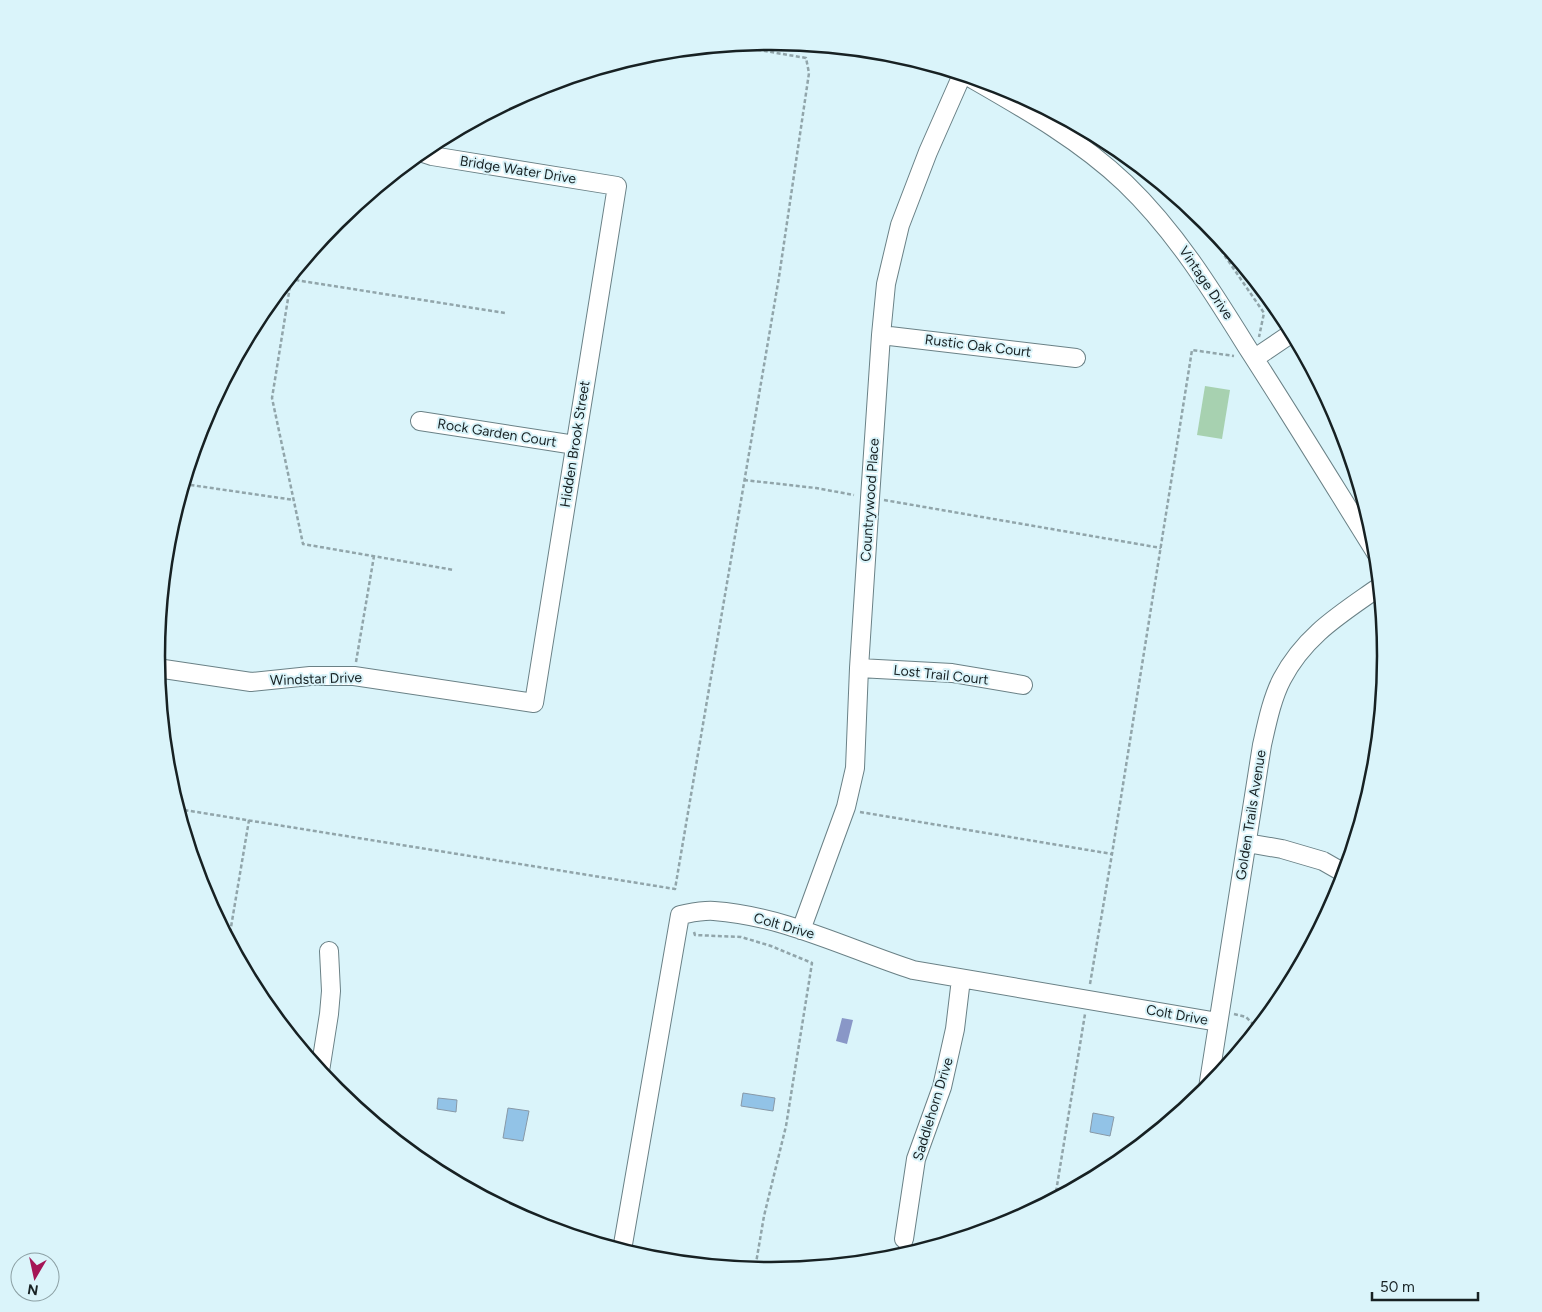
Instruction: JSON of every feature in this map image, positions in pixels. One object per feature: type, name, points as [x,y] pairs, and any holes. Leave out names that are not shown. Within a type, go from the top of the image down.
[{"type":"street","name":"Countrywood Place","points":[[802,930],[846,807],[855,768],[859,668],[880,335],[886,284],[900,225],[928,152],[960,80]]},
{"type":"street","name":"Vintage Drive","points":[[1001,95],[1032,113],[1086,151],[1125,183],[1173,235],[1255,358],[1364,532]]},
{"type":"street","name":"Bridge Water Drive","points":[[430,155],[617,186]]},
{"type":"street","name":"Hidden Brook Street","points":[[534,703],[617,186]]},
{"type":"street","name":"Rustic Oak Court","points":[[880,335],[1076,358]]},
{"type":"street","points":[[1255,358],[1286,337]]},
{"type":"street","name":"Rock Garden Court","points":[[420,421],[575,445]]},
{"type":"street","name":"Golden Trails Avenue","points":[[1210,1074],[1262,745],[1271,710],[1282,679],[1298,654],[1321,628],[1373,591]]},
{"type":"street","name":"Lost Trail Court","points":[[859,668],[952,674],[1023,685]]},
{"type":"street","name":"Windstar Drive","points":[[165,669],[252,682],[310,676],[354,676],[534,703]]},
{"type":"street","points":[[1247,843],[1282,849],[1323,861],[1338,870]]},
{"type":"street","name":"Colt Drive","points":[[680,915],[712,910],[752,916],[802,930],[873,958],[913,970],[1087,1000],[1219,1016]]},
{"type":"street","points":[[623,1243],[680,915]]},
{"type":"street","points":[[321,1063],[331,991],[329,951]]},
{"type":"street","name":"Saddlehorn Drive","points":[[904,1238],[916,1159],[942,1087],[955,1029],[961,979]]},
{"type":"path","points":[[185,810],[675,889],[779,276],[809,73],[806,58],[761,50]]},
{"type":"path","points":[[1056,1191],[1192,350],[1255,358],[1264,314],[1219,247]]},
{"type":"path","points":[[296,280],[506,313]]},
{"type":"path","points":[[288,289],[272,398],[303,544],[454,570]]},
{"type":"path","points":[[744,480],[816,488],[1161,548]]},
{"type":"path","points":[[190,485],[294,500]]},
{"type":"path","points":[[354,676],[374,556]]},
{"type":"path","points":[[846,807],[864,814],[1112,854]]},
{"type":"path","points":[[230,930],[249,820]]},
{"type":"path","points":[[680,915],[695,935],[741,937],[771,946],[812,963],[786,1126],[764,1216],[756,1262]]},
{"type":"path","points":[[1219,1016],[1246,1017],[1253,1024]]},
{"type":"green space","points":[[1205,386],[1230,390],[1222,439],[1197,435]]},
{"type":"water","points":[[842,1018],[853,1020],[847,1044],[836,1041]]},
{"type":"building","points":[[743,1093],[775,1098],[773,1111],[741,1106]]},
{"type":"building","points":[[438,1098],[457,1100],[456,1112],[437,1109]]},
{"type":"building","points":[[508,1108],[529,1111],[523,1141],[503,1138]]},
{"type":"building","points":[[1093,1113],[1114,1117],[1110,1136],[1090,1132]]}]
